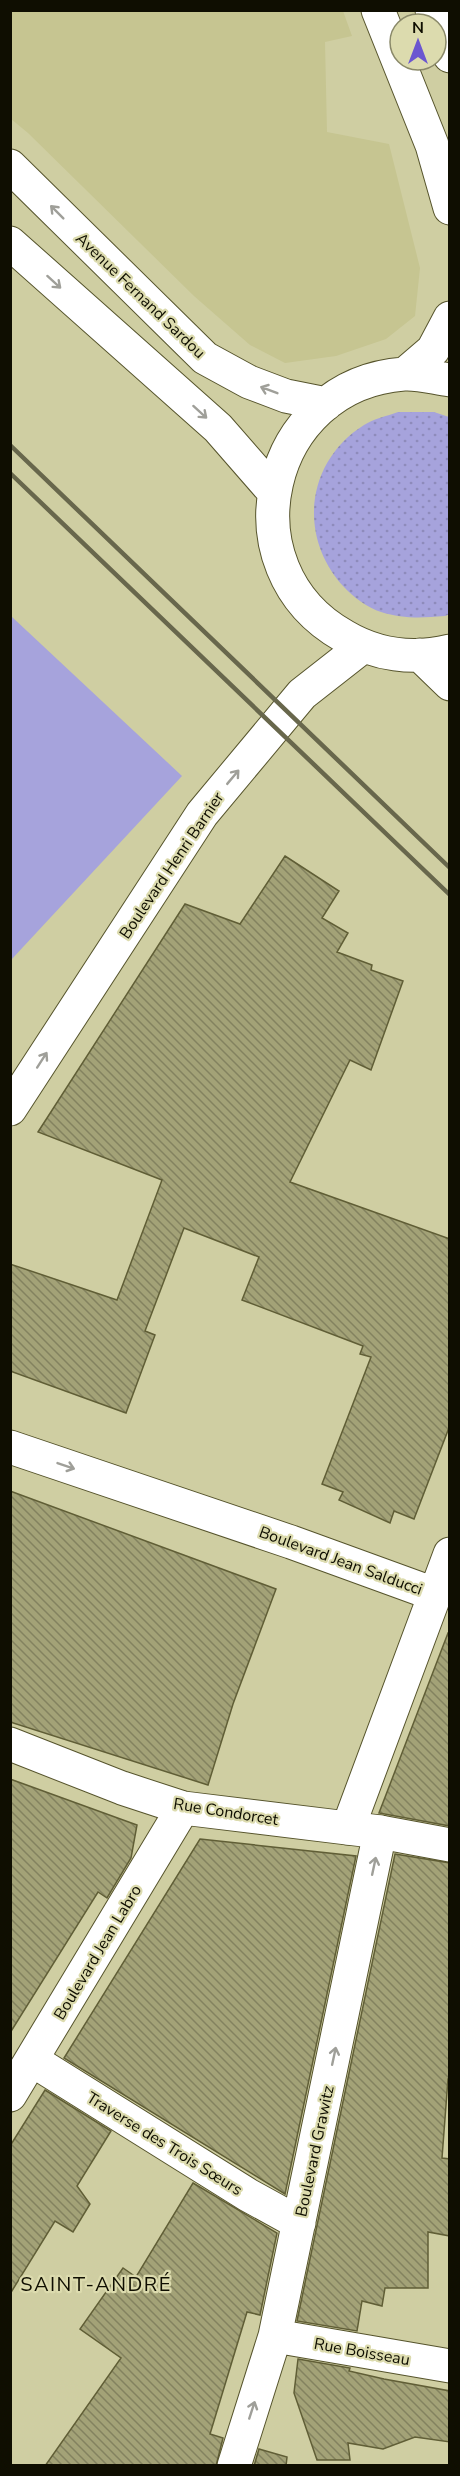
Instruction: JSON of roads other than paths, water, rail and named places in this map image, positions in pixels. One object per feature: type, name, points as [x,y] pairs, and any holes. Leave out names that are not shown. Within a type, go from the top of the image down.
[{"type":"main road","points":[[378,10],[432,145]]},
{"type":"main road","points":[[432,10],[450,56]]},
{"type":"main road","points":[[416,72],[432,145],[450,208]]},
{"type":"main road","name":"Avenue Fernand Sardou","points":[[10,166],[205,357],[258,386],[286,396],[326,404]]},
{"type":"main road","points":[[10,243],[218,428],[273,491]]},
{"type":"main road","points":[[405,374],[433,350],[450,318]]},
{"type":"main road","points":[[450,380],[405,374],[363,383],[326,404],[301,428],[283,458],[273,491],[272,530],[281,568],[300,601],[328,628],[362,647],[391,654],[435,653],[450,684]]},
{"type":"main road","name":"Boulevard Henri Barnier","points":[[10,1109],[202,814],[302,694],[362,647]]},
{"type":"main road","name":"Boulevard Jean Salducci","points":[[10,1447],[291,1542],[434,1594],[348,1828]]},
{"type":"main road","points":[[434,1594],[450,1554]]},
{"type":"main road","name":"Rue Condorcet","points":[[10,1744],[122,1788],[183,1808],[380,1832],[450,1845]]},
{"type":"main road","name":"Boulevard Jean Labro","points":[[10,2095],[183,1808]]},
{"type":"main road","name":"Boulevard Grawitz","points":[[234,2466],[275,2336],[380,1832]]},
{"type":"main road","name":"Traverse des Trois Sœurs","points":[[32,2060],[248,2195],[299,2223]]},
{"type":"main road","name":"Rue Boisseau","points":[[275,2336],[450,2366]]},
{"type":"railway","points":[[10,445],[450,868]]},
{"type":"railway","points":[[10,473],[450,895]]},
{"type":"district","name":"SAINT-ANDRÉ","points":[[96,2284]]}]
